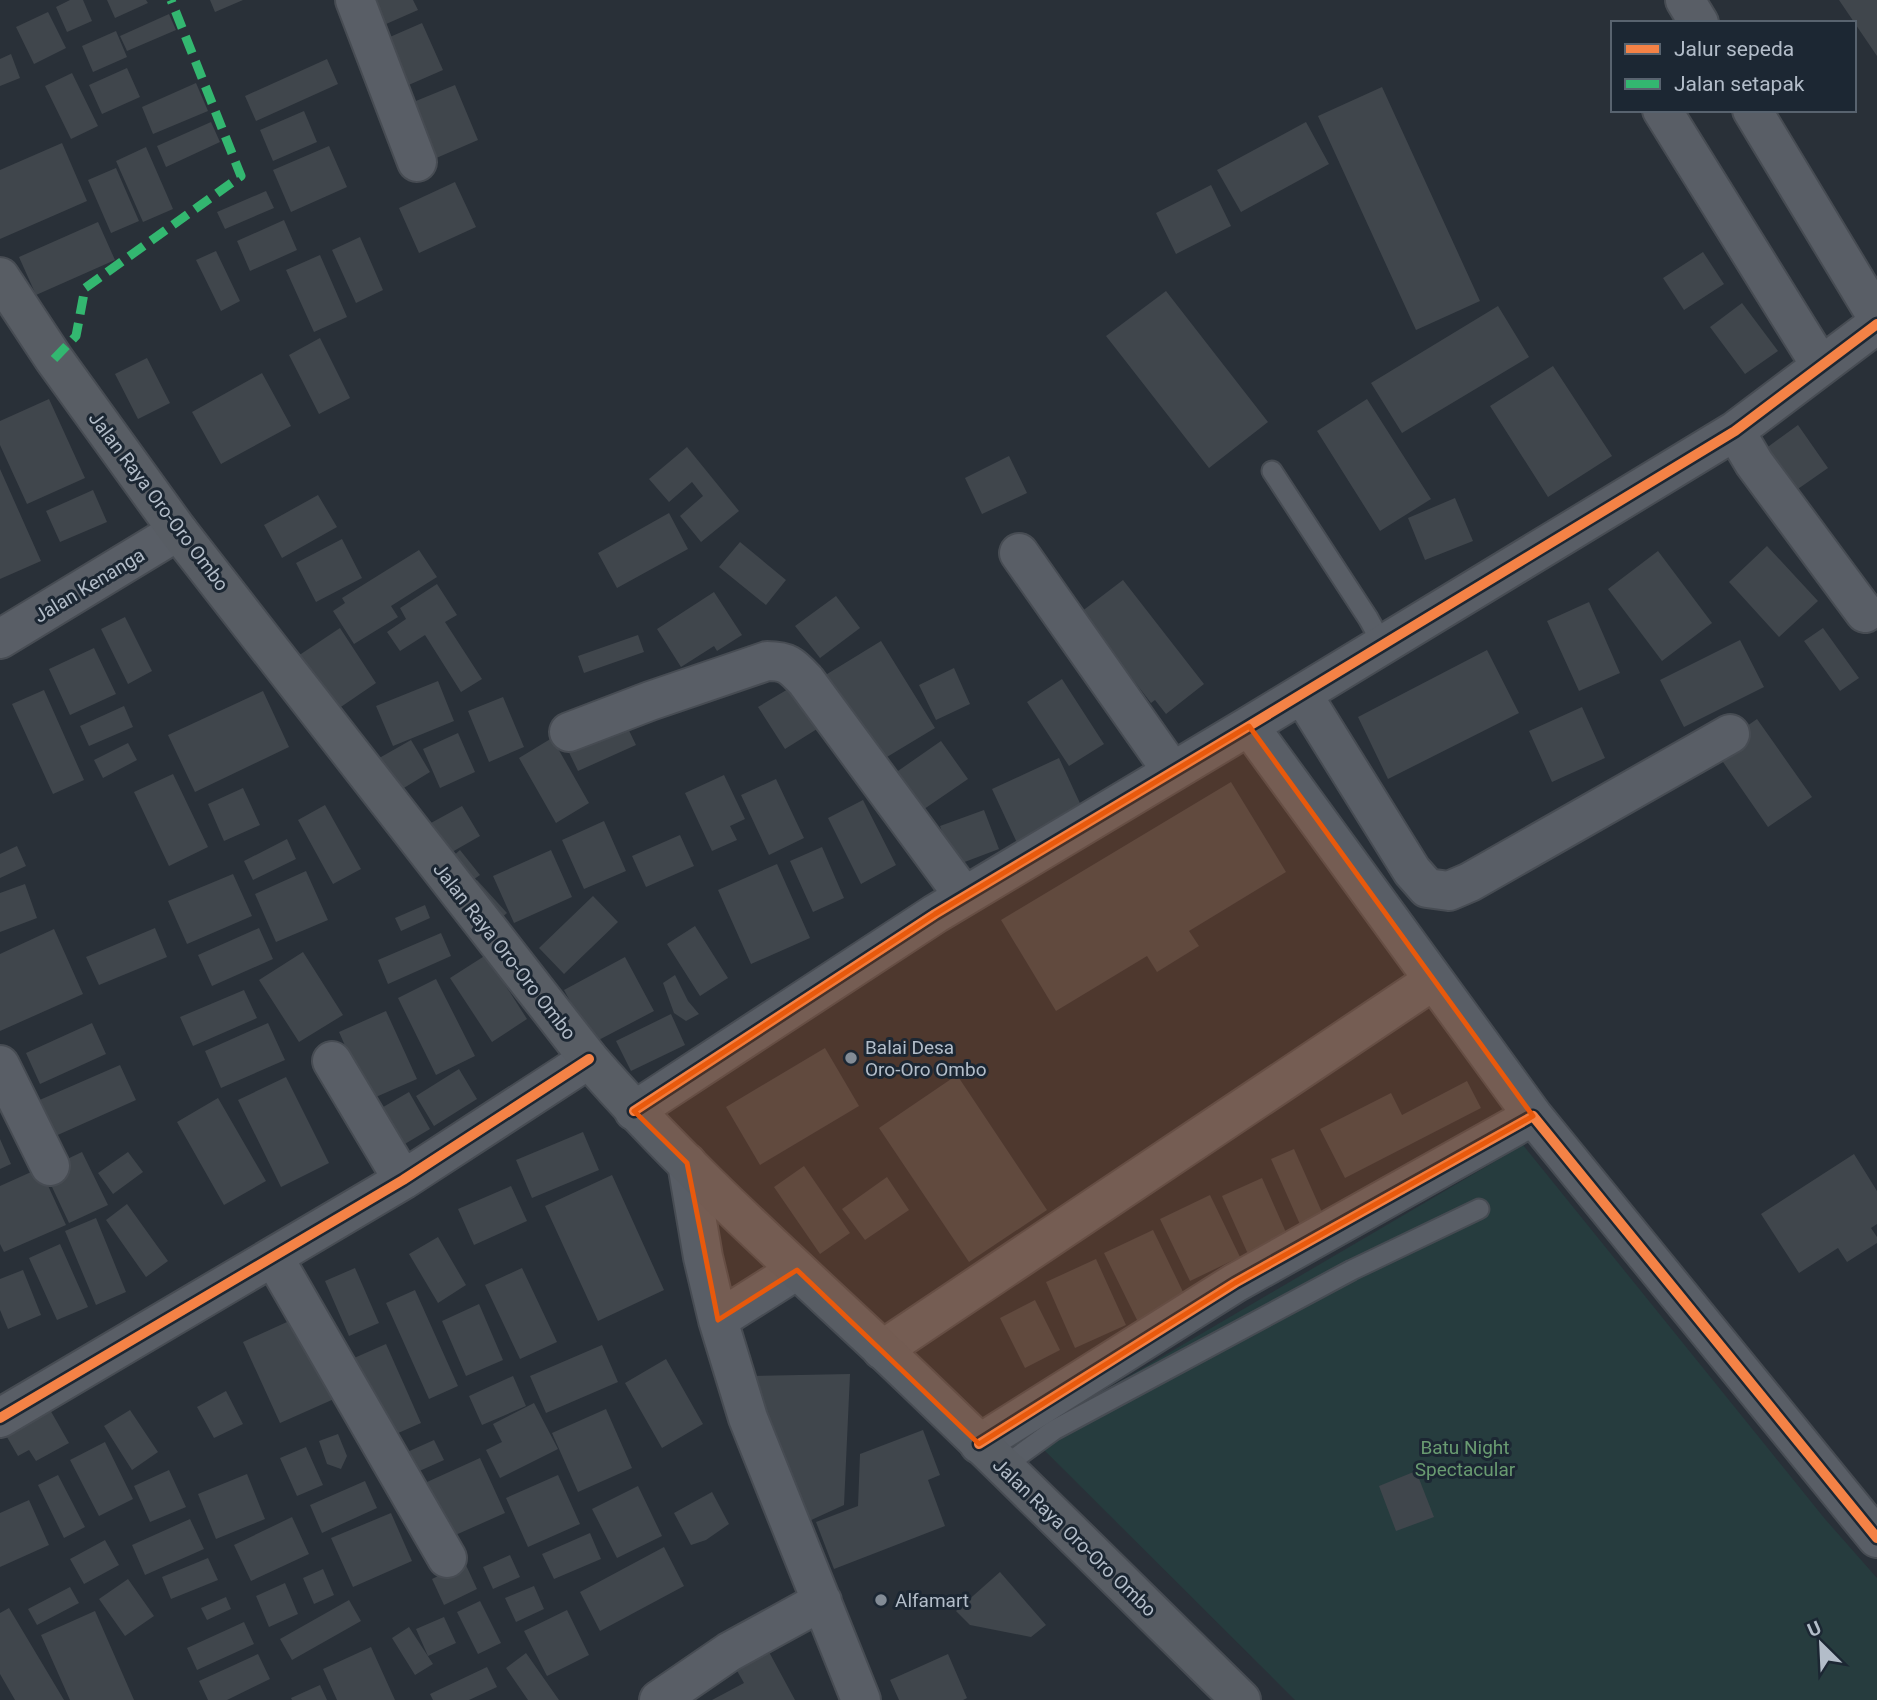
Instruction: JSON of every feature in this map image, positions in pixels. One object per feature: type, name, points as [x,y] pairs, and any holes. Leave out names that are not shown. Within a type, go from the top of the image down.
[{"type":"main road","name":"Jalan Raya Oro-Oro Ombo","points":[[0,277],[54,359],[178,531],[589,1059],[634,1111],[1241,1700]]},
{"type":"street","points":[[355,0],[417,162]]},
{"type":"street","points":[[1685,0],[1698,21]]},
{"type":"street","points":[[1663,112],[1821,366]]},
{"type":"street","points":[[1753,112],[1877,317]]},
{"type":"street","points":[[634,1111],[964,896],[1735,431],[1877,324]]},
{"type":"street","points":[[1735,431],[1754,463],[1865,613]]},
{"type":"street","name":"Jalan Kenanga","points":[[0,639],[178,531]]},
{"type":"street","points":[[1019,553],[1172,771]]},
{"type":"street","points":[[569,732],[767,661],[782,661],[793,667],[806,681],[964,896]]},
{"type":"street","points":[[1302,694],[1412,872],[1427,888],[1449,891],[1470,882],[1730,734]]},
{"type":"street","points":[[1249,726],[1533,1116],[1875,1531]]},
{"type":"street","points":[[882,1350],[1434,980]]},
{"type":"street","points":[[0,1418],[403,1180],[589,1059]]},
{"type":"street","points":[[331,1061],[403,1180]]},
{"type":"street","points":[[0,1065],[50,1166]]},
{"type":"street","points":[[991,1455],[1022,1415],[1235,1283],[1533,1116]]},
{"type":"street","points":[[687,1163],[703,1257],[748,1418],[861,1700]]},
{"type":"street","points":[[274,1258],[447,1558]]},
{"type":"street","points":[[719,1320],[797,1270]]},
{"type":"street","points":[[659,1700],[729,1652],[822,1601]]},
{"type":"lane","points":[[1272,471],[1383,645]]},
{"type":"lane","points":[[991,1455],[1054,1430],[1352,1270],[1479,1209]]},
{"type":"highlighted area","points":[[1249,726],[1533,1116],[1235,1283],[979,1444],[797,1270],[718,1320],[687,1163],[634,1111],[935,914]]},
{"type":"green space","name":"Batu Night Spectacular","points":[[1523,1145],[1825,1519],[1877,1578],[1877,1700],[1295,1700],[1029,1435]]},
{"type":"building","points":[[70,0],[83,0],[92,21],[67,32],[56,7]]},
{"type":"building","points":[[107,0],[146,0],[148,3],[115,18]]},
{"type":"building","points":[[210,0],[243,0],[215,12]]},
{"type":"building","points":[[365,0],[413,0],[418,10],[377,28]]},
{"type":"building","points":[[1839,0],[1877,0],[1877,56],[1856,21],[1853,21]]},
{"type":"building","points":[[48,12],[66,48],[34,64],[16,27]]},
{"type":"building","points":[[169,14],[176,30],[127,51],[120,36]]},
{"type":"building","points":[[422,23],[443,70],[404,87],[383,40]]},
{"type":"building","points":[[116,31],[127,57],[93,72],[82,46]]},
{"type":"building","points":[[11,54],[20,78],[0,86],[0,59]]},
{"type":"building","points":[[327,59],[338,84],[256,121],[245,96]]},
{"type":"building","points":[[127,68],[140,97],[102,114],[89,85]]},
{"type":"building","points":[[72,73],[98,126],[71,139],[45,86]]},
{"type":"building","points":[[196,83],[208,111],[153,134],[142,107]]},
{"type":"building","points":[[455,85],[478,140],[434,159],[411,103]]},
{"type":"building","points":[[1382,87],[1480,301],[1416,330],[1318,116]]},
{"type":"building","points":[[304,111],[317,142],[273,161],[260,130]]},
{"type":"building","points":[[211,122],[220,142],[166,167],[157,146]]},
{"type":"building","points":[[1306,122],[1329,164],[1241,212],[1217,170]]},
{"type":"building","points":[[62,143],[87,201],[0,239],[0,170]]},
{"type":"building","points":[[329,146],[347,187],[291,212],[273,170]]},
{"type":"building","points":[[146,147],[173,209],[143,222],[116,161]]},
{"type":"building","points":[[116,168],[139,221],[111,233],[88,180]]},
{"type":"building","points":[[455,182],[476,227],[419,253],[399,208]]},
{"type":"building","points":[[1211,185],[1231,226],[1176,254],[1156,213]]},
{"type":"building","points":[[266,191],[274,208],[225,229],[217,212]]},
{"type":"building","points":[[284,220],[297,250],[250,271],[237,241]]},
{"type":"building","points":[[98,222],[115,260],[36,295],[19,257]]},
{"type":"building","points":[[360,237],[383,290],[356,303],[332,250]]},
{"type":"building","points":[[216,251],[240,301],[221,311],[196,260]]},
{"type":"building","points":[[1703,252],[1724,284],[1684,310],[1663,278]]},
{"type":"building","points":[[320,255],[347,317],[314,332],[286,270]]},
{"type":"building","points":[[1166,291],[1268,422],[1209,468],[1106,336]]},
{"type":"building","points":[[1742,303],[1778,351],[1745,374],[1710,327]]},
{"type":"building","points":[[1498,306],[1529,357],[1402,433],[1371,383]]},
{"type":"building","points":[[320,338],[350,398],[319,414],[289,355]]},
{"type":"building","points":[[147,358],[170,403],[138,419],[115,374]]},
{"type":"building","points":[[1553,366],[1612,456],[1548,497],[1490,406]]},
{"type":"building","points":[[262,373],[291,426],[221,464],[192,412]]},
{"type":"building","points":[[49,399],[85,478],[27,504],[0,445],[0,421]]},
{"type":"building","points":[[1367,399],[1431,499],[1380,531],[1317,431]]},
{"type":"building","points":[[1798,425],[1828,468],[1795,491],[1765,449]]},
{"type":"building","points":[[687,447],[739,511],[701,542],[680,516],[703,496],[692,482],[669,502],[649,479]]},
{"type":"building","points":[[1009,456],[1027,493],[982,514],[965,478]]},
{"type":"building","points":[[0,469],[41,561],[0,579]]},
{"type":"building","points":[[93,490],[107,522],[60,542],[46,511]]},
{"type":"building","points":[[318,495],[337,527],[282,558],[264,525]]},
{"type":"building","points":[[1455,498],[1473,541],[1425,560],[1408,518]]},
{"type":"building","points":[[669,513],[688,549],[617,588],[598,553]]},
{"type":"building","points":[[342,539],[362,578],[316,602],[296,563]]},
{"type":"building","points":[[740,542],[786,580],[766,605],[719,567]]},
{"type":"building","points":[[1767,546],[1818,601],[1779,637],[1729,582]]},
{"type":"building","points":[[419,550],[437,577],[391,606],[398,617],[354,644],[333,611],[345,603],[342,598]]},
{"type":"building","points":[[1658,551],[1712,623],[1662,661],[1608,589]]},
{"type":"building","points":[[1123,580],[1204,684],[1166,714],[1155,700],[1151,703],[1081,612]]},
{"type":"building","points":[[437,584],[457,615],[445,622],[482,679],[461,692],[425,635],[400,651],[387,632],[406,619],[400,608]]},
{"type":"building","points":[[714,592],[742,635],[717,651],[714,646],[681,667],[657,629]]},
{"type":"building","points":[[836,596],[860,628],[820,658],[795,626]]},
{"type":"building","points":[[1589,602],[1620,673],[1579,691],[1547,621]]},
{"type":"building","points":[[125,617],[152,671],[128,684],[101,629]]},
{"type":"building","points":[[340,628],[376,683],[332,713],[295,658]]},
{"type":"building","points":[[1823,628],[1859,678],[1840,691],[1804,641]]},
{"type":"building","points":[[638,635],[644,652],[584,673],[578,656]]},
{"type":"building","points":[[1740,640],[1764,687],[1684,727],[1660,680]]},
{"type":"building","points":[[881,641],[935,728],[872,766],[819,679]]},
{"type":"building","points":[[94,648],[116,694],[70,715],[49,669]]},
{"type":"building","points":[[1487,650],[1519,713],[1388,779],[1358,717]]},
{"type":"building","points":[[954,668],[970,704],[936,720],[919,685]]},
{"type":"building","points":[[1062,679],[1104,744],[1069,766],[1027,702]]},
{"type":"building","points":[[438,681],[454,721],[393,746],[376,706]]},
{"type":"building","points":[[800,682],[825,724],[785,749],[758,707]]},
{"type":"building","points":[[44,690],[84,780],[53,794],[12,704]]},
{"type":"building","points":[[263,691],[289,747],[195,792],[168,735]]},
{"type":"building","points":[[503,697],[524,747],[489,762],[468,711]]},
{"type":"building","points":[[124,706],[133,727],[89,746],[80,726]]},
{"type":"building","points":[[1582,707],[1605,758],[1552,782],[1529,731]]},
{"type":"building","points":[[621,714],[636,745],[578,771],[563,740]]},
{"type":"building","points":[[1757,719],[1812,797],[1768,827],[1714,749]]},
{"type":"building","points":[[458,733],[475,772],[440,788],[423,749]]},
{"type":"building","points":[[552,738],[589,803],[556,823],[519,758]]},
{"type":"building","points":[[411,740],[430,772],[394,794],[374,761]]},
{"type":"building","points":[[941,741],[968,779],[911,818],[885,780]]},
{"type":"building","points":[[128,743],[137,760],[103,778],[94,760]]},
{"type":"building","points":[[1059,758],[1085,814],[1018,845],[992,789]]},
{"type":"building","points":[[173,774],[208,847],[169,866],[134,792]]},
{"type":"building","points":[[724,775],[745,819],[730,826],[737,840],[712,851],[685,793]]},
{"type":"building","points":[[776,779],[804,838],[769,855],[741,795]]},
{"type":"building","points":[[1231,782],[1286,872],[1189,931],[1199,946],[1157,972],[1147,956],[1056,1011],[1001,920]]},
{"type":"building","points":[[243,788],[260,825],[224,841],[208,804]]},
{"type":"building","points":[[863,800],[896,865],[861,884],[828,818]]},
{"type":"building","points":[[325,805],[361,869],[333,884],[298,820]]},
{"type":"building","points":[[462,806],[480,836],[438,860],[420,829]]},
{"type":"building","points":[[984,810],[999,849],[954,866],[940,826]]},
{"type":"building","points":[[604,821],[626,871],[584,889],[562,840]]},
{"type":"building","points":[[680,835],[694,866],[646,887],[632,856]]},
{"type":"building","points":[[287,839],[296,859],[253,880],[244,861]]},
{"type":"building","points":[[17,846],[26,866],[0,878],[0,854]]},
{"type":"building","points":[[822,847],[844,898],[813,912],[790,861]]},
{"type":"building","points":[[460,850],[480,875],[463,887],[444,864]]},
{"type":"building","points":[[551,850],[572,897],[514,923],[493,876]]},
{"type":"building","points":[[777,864],[810,938],[751,964],[718,890]]},
{"type":"building","points":[[306,871],[328,920],[276,942],[255,894]]},
{"type":"building","points":[[233,874],[252,916],[187,944],[168,901]]},
{"type":"building","points":[[477,880],[507,913],[492,926],[463,893]]},
{"type":"building","points":[[25,884],[37,918],[0,932],[0,893]]},
{"type":"building","points":[[593,896],[618,922],[564,974],[539,948]]},
{"type":"building","points":[[425,905],[430,918],[401,931],[395,918]]},
{"type":"building","points":[[695,926],[728,978],[700,996],[667,944]]},
{"type":"building","points":[[155,928],[167,957],[99,985],[86,957]]},
{"type":"building","points":[[259,928],[273,959],[212,986],[198,955]]},
{"type":"building","points":[[54,929],[83,994],[0,1031],[0,954]]},
{"type":"building","points":[[441,933],[451,956],[388,984],[378,960]]},
{"type":"building","points":[[303,952],[343,1015],[299,1042],[259,980]]},
{"type":"building","points":[[486,955],[527,1019],[492,1042],[450,978]]},
{"type":"building","points":[[625,957],[654,1011],[593,1043],[564,990]]},
{"type":"building","points":[[675,975],[688,1001],[699,1014],[686,1021],[674,1013],[663,983]]},
{"type":"building","points":[[436,979],[475,1056],[436,1075],[398,998]]},
{"type":"building","points":[[244,990],[257,1018],[193,1046],[180,1017]]},
{"type":"building","points":[[386,1011],[417,1079],[369,1100],[339,1032]]},
{"type":"building","points":[[671,1014],[685,1045],[631,1071],[616,1041]]},
{"type":"building","points":[[92,1023],[106,1054],[40,1084],[26,1053]]},
{"type":"building","points":[[268,1023],[285,1060],[221,1088],[205,1051]]},
{"type":"building","points":[[825,1048],[859,1106],[760,1165],[726,1107]]},
{"type":"building","points":[[120,1065],[136,1100],[51,1138],[35,1102]]},
{"type":"building","points":[[459,1069],[477,1099],[434,1126],[416,1096]]},
{"type":"building","points":[[957,1075],[1047,1210],[969,1262],[879,1128]]},
{"type":"building","points":[[286,1077],[329,1163],[281,1187],[238,1100]]},
{"type":"building","points":[[1467,1081],[1481,1108],[1345,1178],[1320,1129],[1391,1093],[1402,1115]]},
{"type":"building","points":[[409,1092],[430,1129],[388,1154],[366,1117]]},
{"type":"building","points":[[218,1098],[266,1181],[224,1205],[177,1122]]},
{"type":"building","points":[[583,1132],[599,1170],[532,1198],[516,1160]]},
{"type":"building","points":[[0,1139],[11,1164],[0,1169]]},
{"type":"building","points":[[1294,1149],[1325,1219],[1302,1229],[1271,1159]]},
{"type":"building","points":[[82,1152],[108,1205],[69,1223],[44,1170]]},
{"type":"building","points":[[128,1152],[143,1172],[113,1194],[98,1173]]},
{"type":"building","points":[[1854,1154],[1877,1191],[1877,1224],[1871,1228],[1877,1237],[1877,1243],[1847,1262],[1838,1248],[1799,1273],[1761,1214]]},
{"type":"building","points":[[804,1166],[850,1233],[820,1254],[774,1187]]},
{"type":"building","points":[[40,1168],[66,1225],[4,1252],[0,1244],[0,1186]]},
{"type":"building","points":[[612,1175],[664,1290],[598,1321],[545,1206]]},
{"type":"building","points":[[887,1177],[909,1210],[865,1240],[842,1209]]},
{"type":"building","points":[[1262,1178],[1292,1246],[1252,1263],[1222,1196]]},
{"type":"building","points":[[511,1186],[527,1221],[474,1245],[458,1209]]},
{"type":"building","points":[[1210,1195],[1240,1257],[1190,1281],[1160,1219]]},
{"type":"building","points":[[127,1204],[168,1261],[146,1277],[106,1220]]},
{"type":"building","points":[[96,1218],[126,1292],[96,1305],[65,1231]]},
{"type":"building","points":[[1153,1230],[1186,1298],[1138,1322],[1104,1253]]},
{"type":"building","points":[[438,1237],[466,1285],[438,1303],[409,1254]]},
{"type":"building","points":[[60,1244],[88,1307],[57,1320],[29,1258]]},
{"type":"building","points":[[1096,1259],[1126,1325],[1075,1348],[1046,1282]]},
{"type":"building","points":[[355,1268],[379,1323],[349,1336],[325,1281]]},
{"type":"building","points":[[522,1268],[557,1342],[520,1359],[485,1285]]},
{"type":"building","points":[[23,1270],[41,1315],[8,1329],[0,1310],[0,1279]]},
{"type":"building","points":[[415,1290],[458,1386],[429,1399],[386,1303]]},
{"type":"building","points":[[1035,1300],[1060,1350],[1025,1368],[1000,1318]]},
{"type":"building","points":[[479,1304],[503,1360],[466,1376],[442,1321]]},
{"type":"building","points":[[298,1317],[334,1399],[280,1423],[243,1342]]},
{"type":"building","points":[[386,1344],[421,1423],[380,1441],[345,1362]]},
{"type":"building","points":[[602,1345],[618,1382],[546,1413],[530,1376]]},
{"type":"building","points":[[666,1359],[703,1424],[662,1448],[625,1383]]},
{"type":"building","points":[[850,1374],[844,1505],[796,1527],[746,1376]]},
{"type":"building","points":[[513,1376],[526,1406],[482,1425],[469,1396]]},
{"type":"building","points":[[226,1391],[243,1424],[214,1438],[197,1407]]},
{"type":"building","points":[[534,1403],[558,1449],[500,1478],[486,1450],[502,1442],[493,1424]]},
{"type":"building","points":[[49,1408],[69,1443],[36,1461],[29,1450],[18,1456],[4,1432]]},
{"type":"building","points":[[606,1409],[632,1468],[578,1492],[552,1433]]},
{"type":"building","points":[[130,1410],[158,1452],[132,1470],[104,1426]]},
{"type":"building","points":[[923,1430],[940,1475],[928,1480],[945,1526],[834,1569],[816,1522],[858,1506],[860,1454]]},
{"type":"building","points":[[338,1434],[347,1456],[341,1469],[327,1464],[319,1441]]},
{"type":"building","points":[[434,1440],[444,1460],[415,1473],[405,1453]]},
{"type":"building","points":[[105,1442],[133,1499],[99,1516],[70,1460]]},
{"type":"building","points":[[306,1447],[323,1485],[297,1496],[280,1458]]},
{"type":"building","points":[[480,1458],[505,1513],[451,1537],[427,1482]]},
{"type":"building","points":[[169,1470],[186,1507],[150,1522],[134,1486]]},
{"type":"building","points":[[1416,1471],[1434,1517],[1396,1531],[1379,1486]]},
{"type":"building","points":[[247,1474],[265,1519],[216,1539],[198,1494]]},
{"type":"building","points":[[58,1475],[85,1527],[64,1538],[38,1485]]},
{"type":"building","points":[[558,1475],[580,1524],[528,1547],[506,1498]]},
{"type":"building","points":[[365,1481],[377,1508],[322,1533],[310,1505]]},
{"type":"building","points":[[638,1486],[662,1536],[617,1558],[592,1509]]},
{"type":"building","points":[[712,1492],[729,1524],[706,1540],[691,1545],[674,1513]]},
{"type":"building","points":[[29,1500],[49,1545],[0,1567],[0,1513]]},
{"type":"building","points":[[391,1513],[412,1561],[353,1587],[331,1538]]},
{"type":"building","points":[[292,1517],[309,1554],[251,1581],[234,1545]]},
{"type":"building","points":[[190,1519],[204,1549],[145,1575],[132,1545]]},
{"type":"building","points":[[590,1533],[601,1559],[554,1579],[542,1554]]},
{"type":"building","points":[[105,1540],[119,1565],[84,1584],[70,1559]]},
{"type":"building","points":[[664,1547],[684,1586],[600,1631],[580,1592]]},
{"type":"building","points":[[510,1555],[520,1577],[493,1589],[483,1567]]},
{"type":"building","points":[[208,1558],[218,1580],[171,1599],[162,1577]]},
{"type":"building","points":[[465,1563],[477,1589],[444,1605],[432,1579]]},
{"type":"building","points":[[323,1569],[334,1595],[314,1604],[303,1578]]},
{"type":"building","points":[[1000,1572],[1046,1625],[1031,1637],[970,1625],[956,1611]]},
{"type":"building","points":[[128,1579],[154,1616],[125,1636],[99,1599]]},
{"type":"building","points":[[285,1583],[298,1614],[269,1627],[256,1596]]},
{"type":"building","points":[[534,1586],[544,1609],[516,1622],[505,1598]]},
{"type":"building","points":[[70,1587],[79,1603],[37,1625],[28,1609]]},
{"type":"building","points":[[226,1597],[231,1609],[207,1620],[201,1608]]},
{"type":"building","points":[[349,1600],[361,1621],[292,1660],[280,1639]]},
{"type":"building","points":[[480,1601],[501,1643],[478,1654],[457,1612]]},
{"type":"building","points":[[9,1608],[64,1700],[15,1700],[0,1674],[0,1613]]},
{"type":"building","points":[[567,1610],[589,1655],[547,1676],[524,1631]]},
{"type":"building","points":[[95,1611],[134,1700],[70,1700],[41,1635]]},
{"type":"building","points":[[444,1617],[456,1643],[428,1656],[416,1629]]},
{"type":"building","points":[[244,1622],[254,1644],[197,1670],[187,1648]]},
{"type":"building","points":[[409,1627],[433,1664],[415,1675],[392,1638]]},
{"type":"building","points":[[371,1647],[395,1700],[337,1700],[323,1669]]},
{"type":"building","points":[[769,1652],[795,1700],[712,1700],[744,1683],[736,1669]]},
{"type":"building","points":[[526,1653],[559,1700],[528,1700],[506,1668]]},
{"type":"building","points":[[258,1654],[270,1679],[227,1700],[208,1700],[199,1681]]},
{"type":"building","points":[[948,1654],[967,1698],[899,1700],[890,1680]]},
{"type":"building","points":[[487,1667],[497,1687],[469,1700],[433,1700],[430,1694]]},
{"type":"building","points":[[320,1685],[327,1700],[291,1698]]},
{"type":"marked path","points":[[54,359],[76,336],[85,288],[241,176],[171,0]]},
{"type":"cycle path","points":[[634,1111],[935,914],[1735,431],[1877,324]]},
{"type":"cycle path","points":[[0,1418],[403,1180],[589,1059]]},
{"type":"cycle path","points":[[979,1444],[1235,1283],[1533,1116],[1877,1538]]},
{"type":"place","name":"Balai Desa Oro-Oro Ombo","points":[[851,1058]]},
{"type":"place","name":"Alfamart","points":[[881,1600]]}]
